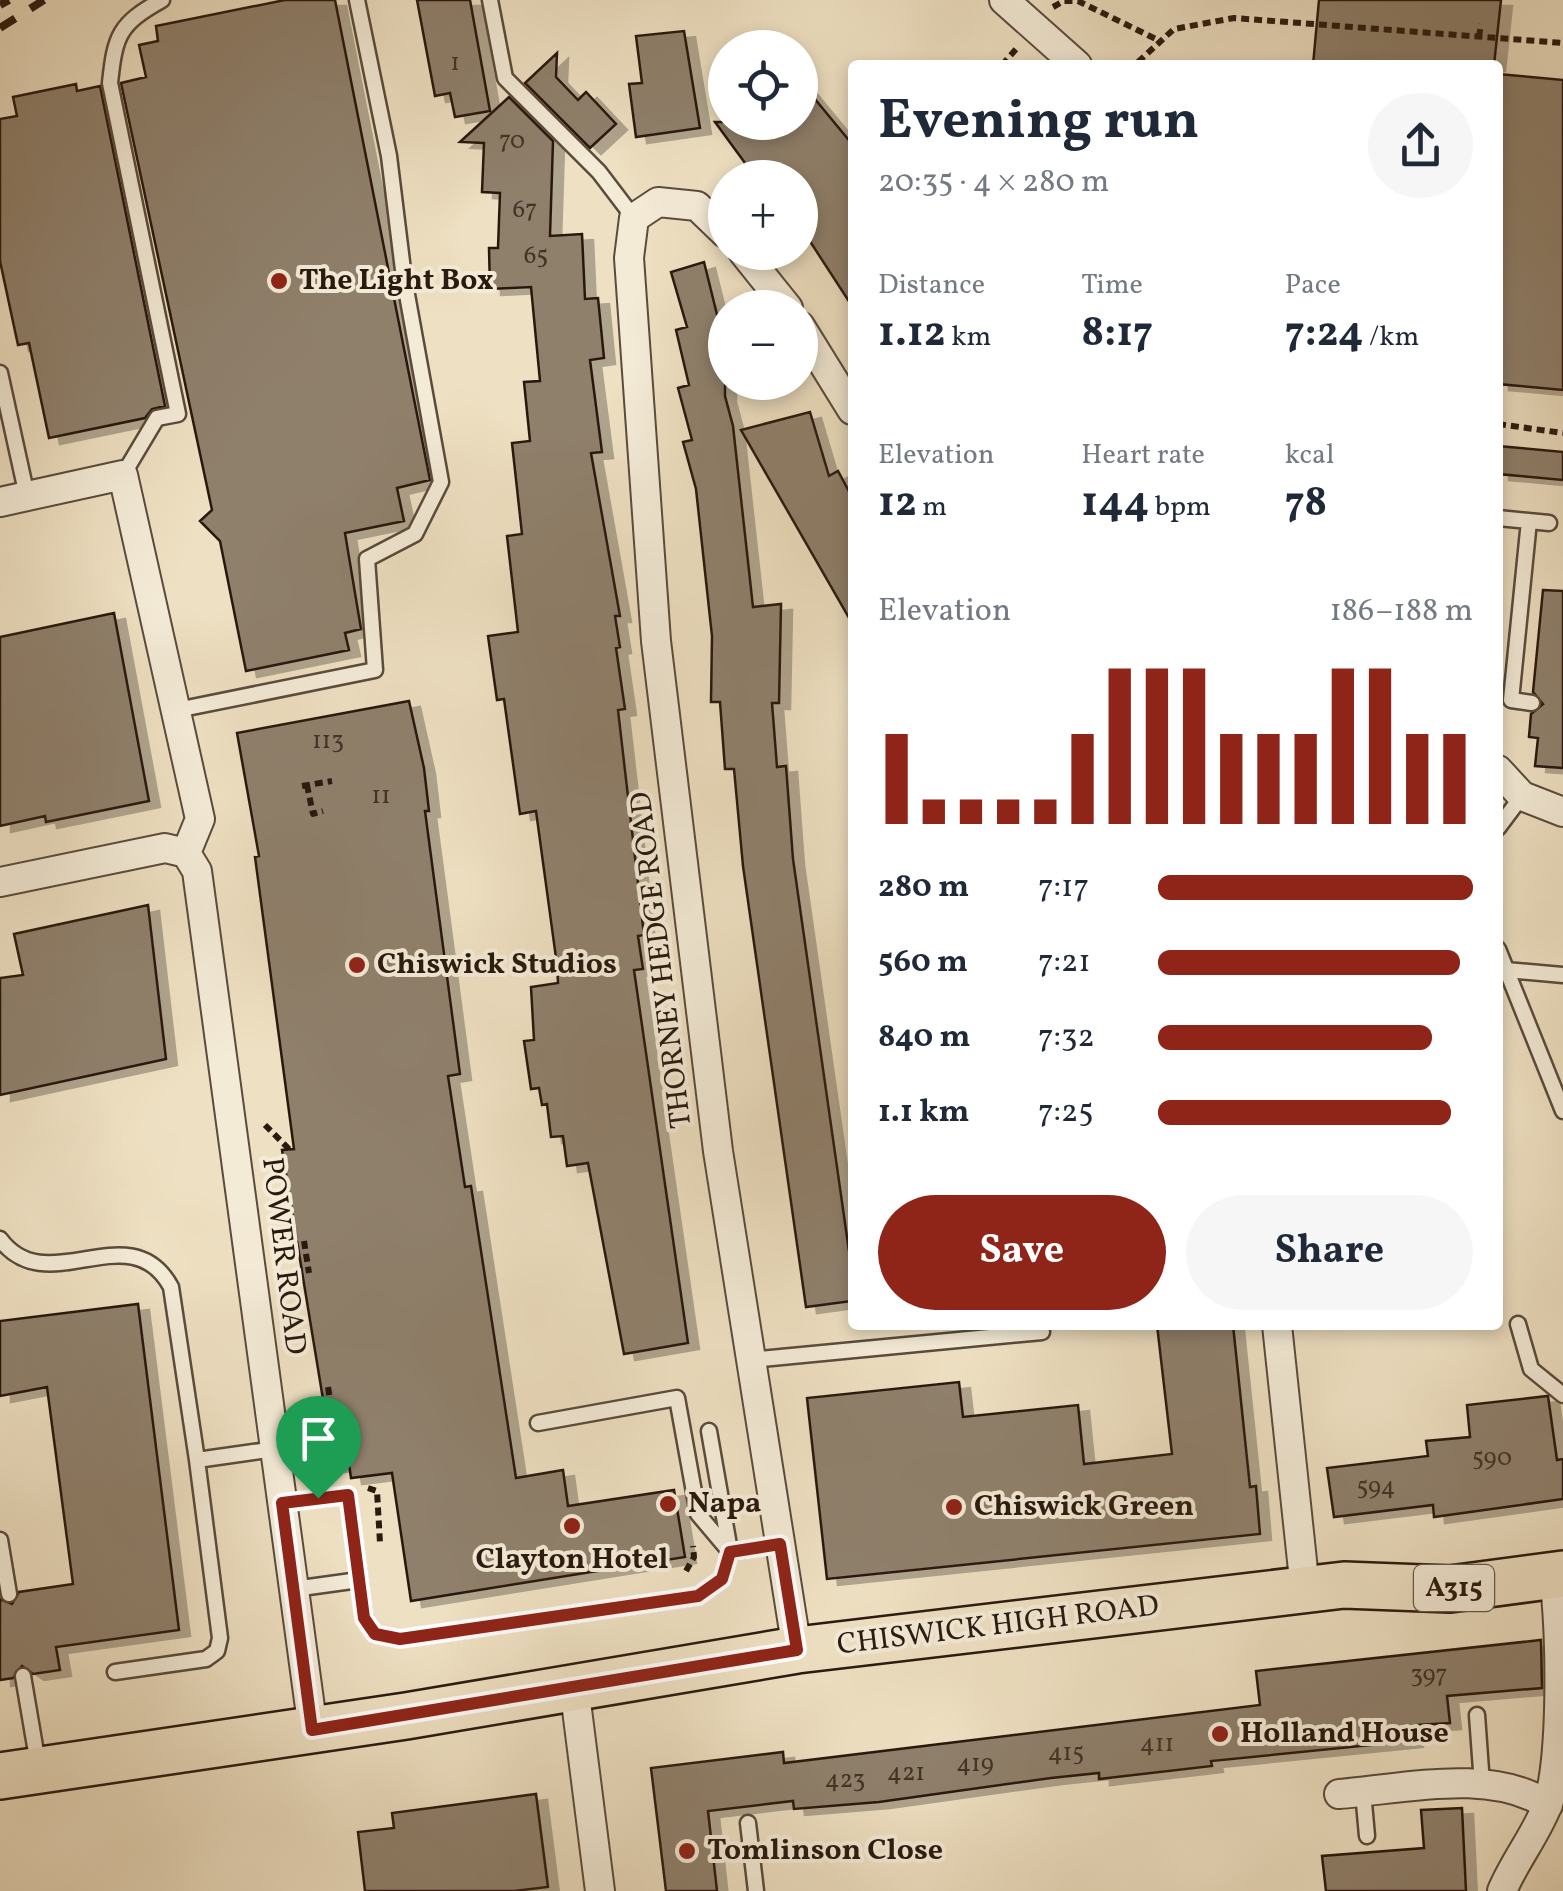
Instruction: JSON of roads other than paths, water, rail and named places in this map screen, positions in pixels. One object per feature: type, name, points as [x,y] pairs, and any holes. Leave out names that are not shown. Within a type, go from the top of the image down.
[{"type":"main road","name":"CHISWICK HIGH ROAD","points":[[20,1773],[312,1730],[797,1650],[1324,1587],[1450,1588],[1560,1564]]},
{"type":"street","points":[[1004,0],[1070,60]]},
{"type":"street","points":[[634,218],[658,202],[685,202],[708,215]]},
{"type":"street","name":"THORNEY HEDGE ROAD","points":[[634,218],[629,258],[656,641],[718,1151],[797,1650]]},
{"type":"street","points":[[757,270],[774,290]]},
{"type":"street","points":[[818,355],[848,404]]},
{"type":"street","points":[[0,882],[152,850],[186,853],[200,819],[123,476],[14,499]]},
{"type":"street","points":[[1503,775],[1522,796],[1563,812]]},
{"type":"street","name":"POWER ROAD","points":[[186,853],[198,871],[208,934],[312,1730]]},
{"type":"street","points":[[1278,1330],[1324,1587]]},
{"type":"street","points":[[1502,1891],[1548,1805],[1556,1766],[1560,1564]]},
{"type":"street","points":[[574,1686],[600,1891]]},
{"type":"street","points":[[1351,1793],[1482,1784],[1517,1788],[1548,1805]]},
{"type":"lane","points":[[123,476],[157,418],[178,414],[110,83],[114,41],[134,16],[162,0]]},
{"type":"lane","points":[[176,710],[375,670],[366,559],[415,534],[441,482],[404,278],[390,156],[356,0]]},
{"type":"lane","points":[[490,0],[505,78],[598,172],[634,218]]},
{"type":"lane","points":[[0,373],[14,499]]},
{"type":"lane","points":[[1503,519],[1549,523]]},
{"type":"lane","points":[[1529,522],[1511,700],[1532,703]]},
{"type":"lane","points":[[1503,821],[1522,796]]},
{"type":"lane","points":[[1503,962],[1563,1111]]},
{"type":"lane","points":[[1506,970],[1563,976]]},
{"type":"lane","points":[[0,1239],[13,1257],[39,1265],[128,1254],[161,1268],[171,1287],[220,1638],[216,1651],[206,1659],[115,1672]]},
{"type":"lane","points":[[1518,1324],[1530,1369],[1563,1395]]},
{"type":"lane","points":[[749,1360],[1042,1332]]},
{"type":"lane","points":[[538,1423],[677,1398],[698,1514],[730,1552]]},
{"type":"lane","points":[[282,1503],[348,1495],[364,1618],[375,1634],[400,1639],[441,1636],[698,1596],[722,1579],[730,1552],[708,1431]]},
{"type":"lane","points":[[197,1460],[276,1449]]},
{"type":"lane","points":[[0,1540],[9,1594]]},
{"type":"lane","points":[[730,1552],[780,1544]]},
{"type":"lane","points":[[294,1589],[359,1580]]},
{"type":"lane","points":[[20,1773],[23,1676]]},
{"type":"lane","points":[[1477,1715],[1482,1784]]},
{"type":"lane","points":[[1351,1793],[1367,1836]]},
{"type":"lane","points":[[748,1823],[756,1891]]},
{"type":"railway","points":[[0,5],[9,0]]},
{"type":"railway","points":[[0,28],[44,0]]},
{"type":"place","name":"The Light Box","points":[[279,281]]},
{"type":"place","name":"Chiswick Studios","points":[[357,965]]},
{"type":"place","name":"Napa","points":[[668,1504]]},
{"type":"place","name":"Chiswick Green","points":[[954,1507]]},
{"type":"place","name":"Clayton Hotel","points":[[572,1526]]},
{"type":"place","name":"Holland House","points":[[1220,1734]]},
{"type":"place","name":"Tomlinson Close","points":[[687,1851]]}]
